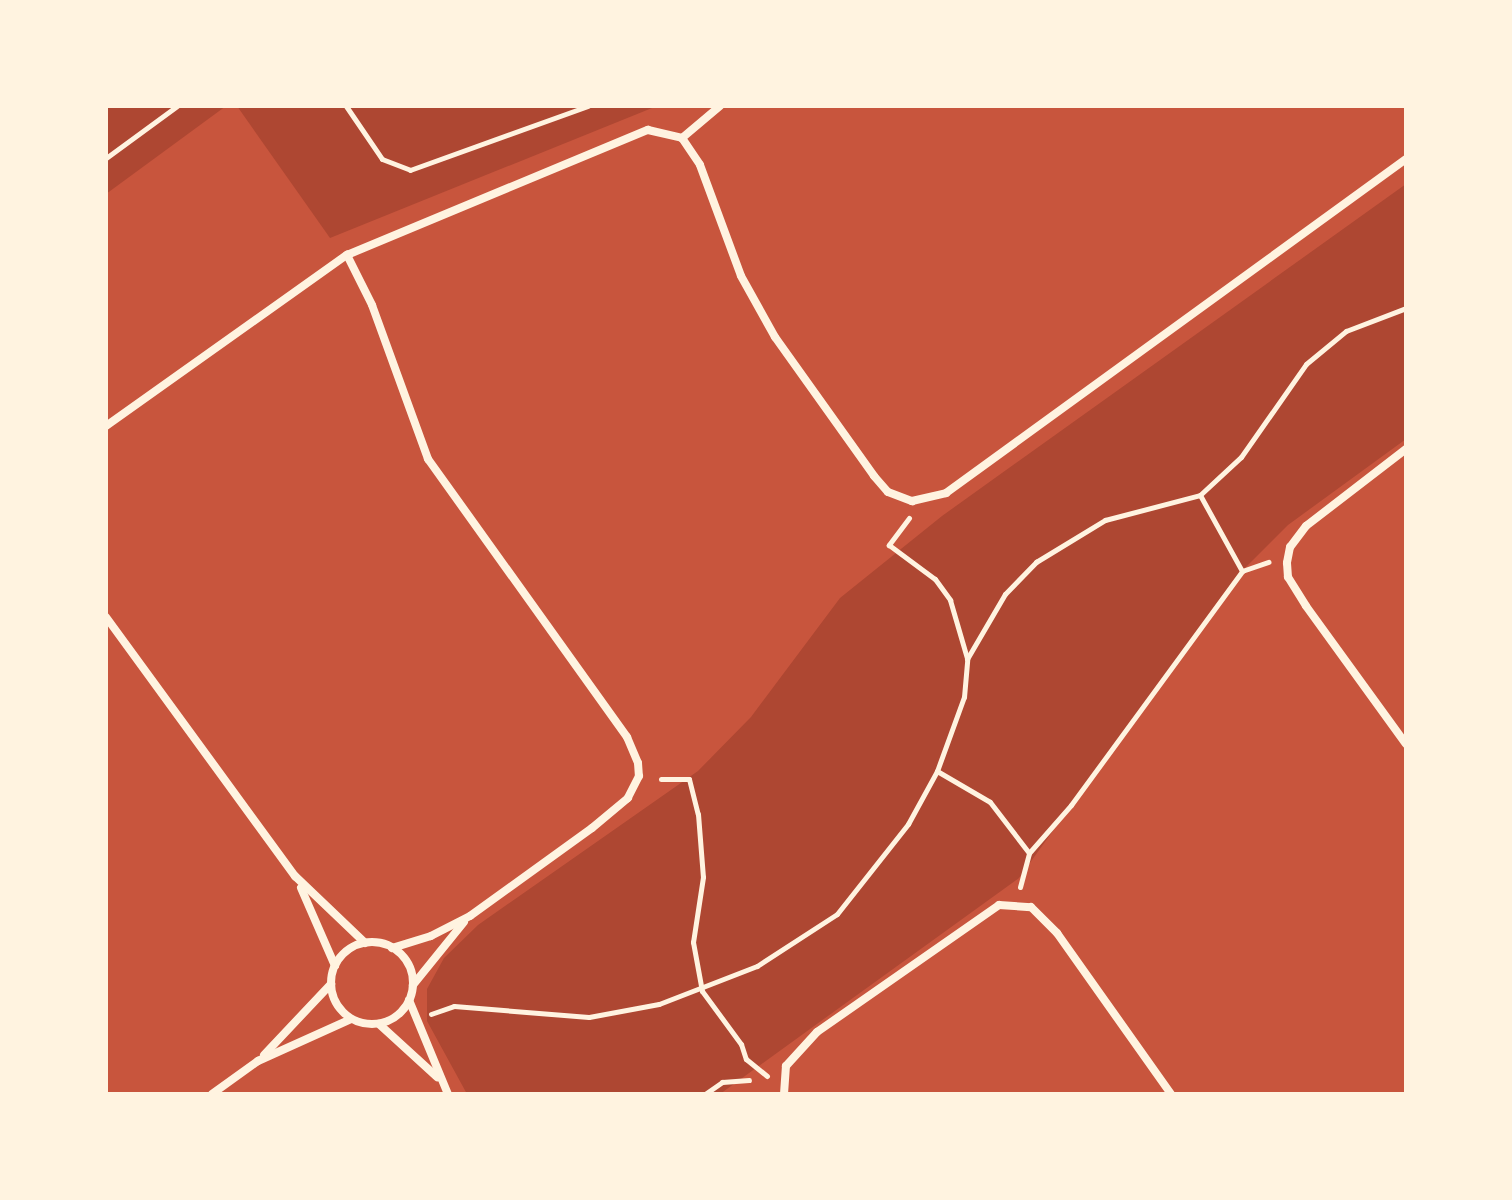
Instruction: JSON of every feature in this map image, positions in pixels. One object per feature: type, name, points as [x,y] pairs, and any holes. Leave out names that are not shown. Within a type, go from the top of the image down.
[{"type":"street","points":[[682,138],[720,106]]},
{"type":"street","points":[[106,426],[347,255],[648,130],[682,138],[700,165],[741,276],[775,337],[874,476],[888,492],[912,501],[932,500],[955,487],[1406,159]]},
{"type":"street","points":[[212,1094],[258,1061],[331,984],[335,966],[352,947],[365,943],[392,948],[431,936],[470,916],[619,806],[635,787],[638,763],[627,737],[428,459],[372,305],[347,255]]},
{"type":"street","points":[[1406,449],[1306,526],[1290,547],[1287,563],[1288,577],[1306,606],[1406,744]]},
{"type":"street","points":[[106,617],[295,876],[365,943]]},
{"type":"street","points":[[295,876],[335,966]]},
{"type":"street","points":[[784,1091],[786,1066],[817,1032],[999,905],[1031,907],[1057,933],[1171,1094]]},
{"type":"street","points":[[331,984],[340,1010],[351,1019],[379,1024],[392,1019],[409,1000],[413,985],[470,916]]},
{"type":"street","points":[[392,948],[407,963],[413,985]]},
{"type":"street","points":[[409,1000],[448,1094]]},
{"type":"street","points":[[258,1061],[351,1019]]},
{"type":"street","points":[[379,1024],[443,1083]]},
{"type":"path","points":[[106,158],[177,106]]},
{"type":"path","points":[[346,106],[382,159],[410,170],[588,106]]},
{"type":"path","points":[[967,659],[990,614],[1036,562],[1105,520],[1200,495],[1241,457],[1306,364],[1346,331],[1406,308]]},
{"type":"path","points":[[1200,495],[1242,571]]},
{"type":"path","points":[[416,1021],[454,1006],[589,1017],[702,991],[757,966],[837,914],[908,824],[937,771],[964,697],[967,659],[950,600],[935,579],[889,545],[907,524]]},
{"type":"path","points":[[1020,887],[1029,853],[1071,805],[1242,571],[1268,562]]},
{"type":"path","points":[[937,771],[990,802],[1029,853]]},
{"type":"path","points":[[661,779],[689,779],[698,814],[703,877],[693,942],[702,991],[741,1044],[746,1059],[784,1091]]},
{"type":"path","points":[[705,1094],[722,1082],[749,1080]]},
{"type":"shaded area","points":[[106,106],[226,106],[106,194]]},
{"type":"shaded area","points":[[237,106],[657,106],[330,238]]},
{"type":"shaded area","points":[[1406,184],[1406,439],[1288,525],[1235,578],[1019,878],[720,1094],[467,1094],[427,1021],[427,989],[444,958],[478,925],[698,771],[751,717],[840,598],[942,516]]}]
